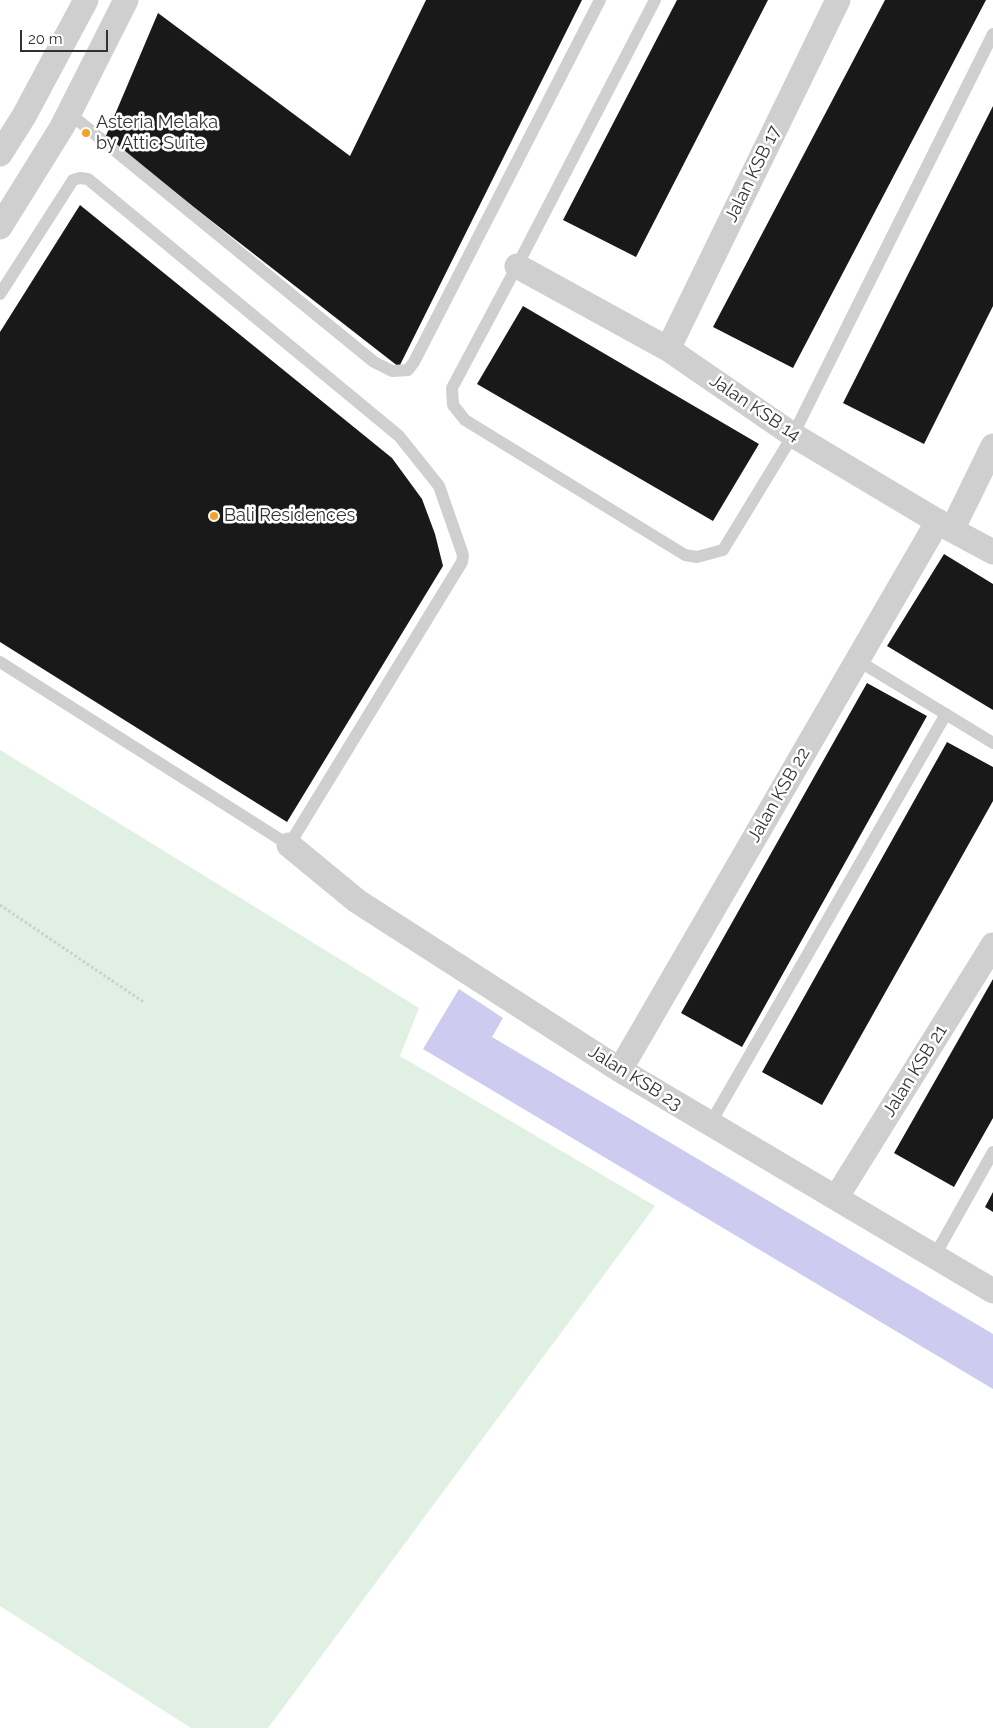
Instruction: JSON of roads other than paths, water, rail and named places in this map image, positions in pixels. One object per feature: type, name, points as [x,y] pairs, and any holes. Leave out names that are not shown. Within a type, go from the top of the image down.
[{"type":"street","points":[[0,227],[69,113],[126,0]]},
{"type":"street","name":"Jalan KSB 17","points":[[668,349],[838,0]]},
{"type":"street","points":[[0,154],[24,116],[84,1]]},
{"type":"street","name":"Jalan KSB 14","points":[[517,266],[668,349],[793,435],[993,552]]},
{"type":"street","name":"Jalan KSB 22","points":[[620,1070],[857,660],[945,525],[993,446]]},
{"type":"street","name":"Jalan KSB 23","points":[[289,845],[358,901],[620,1070],[993,1291]]},
{"type":"street","name":"Jalan KSB 21","points":[[836,1198],[993,945]]},
{"type":"lane","points":[[69,113],[374,362],[392,372],[408,370],[419,354],[600,0]]},
{"type":"lane","points":[[655,0],[452,388],[453,405],[465,420],[685,555],[697,557],[722,550],[793,435],[993,34]]},
{"type":"lane","points":[[0,294],[5,276],[73,180],[80,178],[88,179],[400,436],[439,486],[463,555],[462,562],[289,845],[0,662]]},
{"type":"lane","points":[[857,660],[993,742]]},
{"type":"lane","points":[[710,1124],[946,714]]},
{"type":"lane","points":[[934,1256],[993,1152]]},
{"type":"water","points":[[459,989],[503,1018],[492,1037],[993,1334],[993,1389],[423,1049]]},
{"type":"place","name":"Asteria Melaka by Attic Suite","points":[[86,133]]},
{"type":"place","name":"Bali Residences","points":[[214,516]]}]
